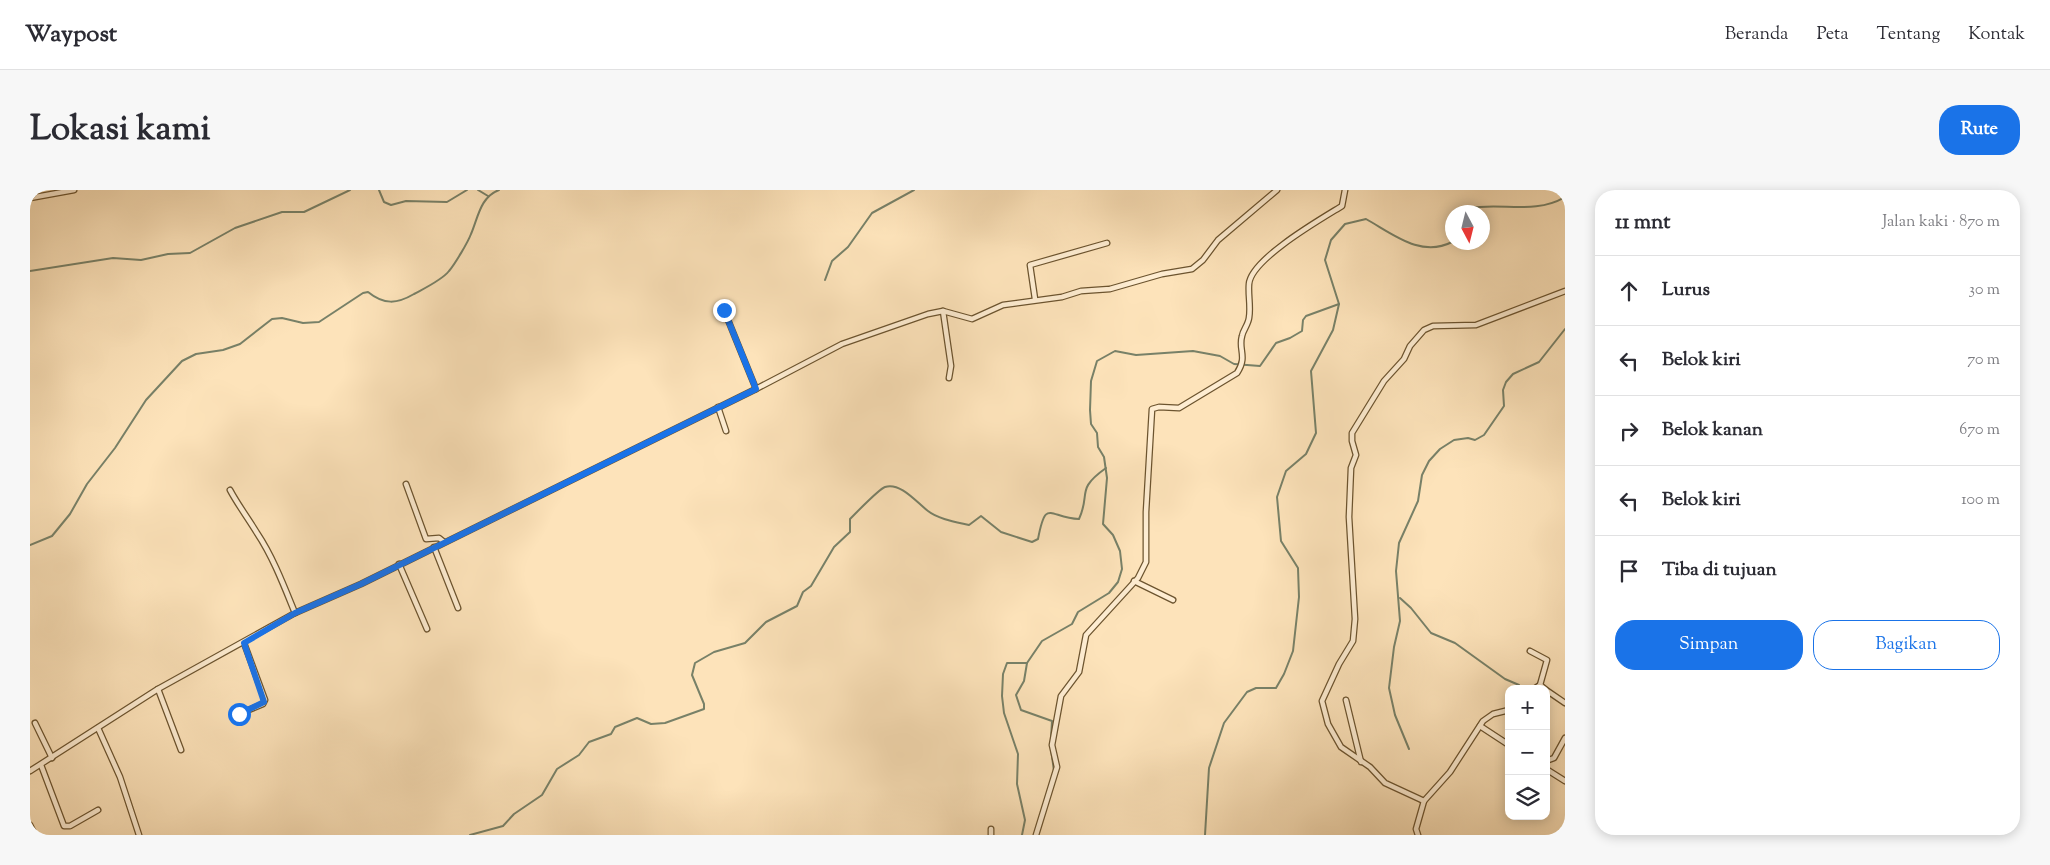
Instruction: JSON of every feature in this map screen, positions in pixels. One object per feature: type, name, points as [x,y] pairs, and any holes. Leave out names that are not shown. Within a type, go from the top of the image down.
[{"type":"street","points":[[30,198],[74,190]]},
{"type":"street","points":[[30,771],[158,689],[295,613],[756,389],[842,344],[928,314],[943,311],[972,319],[996,308],[1062,297],[1081,291],[1110,289],[1162,274],[1179,273],[1192,269],[1203,260],[1218,240],[1277,190]]},
{"type":"street","points":[[1036,835],[1057,767],[1052,745],[1060,696],[1079,672],[1086,635],[1134,581],[1146,562],[1146,512],[1152,409],[1159,406],[1179,408],[1237,373],[1244,353],[1242,335],[1248,321],[1249,284],[1255,272],[1266,257],[1342,206],[1345,190]]},
{"type":"street","points":[[1035,300],[1030,265],[1107,243]]},
{"type":"street","points":[[1424,801],[1385,782],[1341,747],[1328,724],[1322,701],[1339,664],[1353,641],[1355,619],[1349,517],[1350,468],[1356,454],[1352,441],[1357,422],[1384,381],[1404,358],[1410,346],[1424,330],[1433,326],[1476,325],[1565,292]]},
{"type":"street","points":[[724,310],[756,389]]},
{"type":"street","points":[[943,311],[951,366],[949,378]]},
{"type":"street","points":[[718,407],[726,432]]},
{"type":"street","points":[[406,484],[426,539],[440,538],[444,542]]},
{"type":"street","points":[[230,490],[277,571],[295,613]]},
{"type":"street","points":[[434,547],[458,608]]},
{"type":"street","points":[[399,564],[427,629]]},
{"type":"street","points":[[1134,581],[1173,600]]},
{"type":"street","points":[[239,714],[264,702],[244,643]]},
{"type":"street","points":[[1530,651],[1547,660],[1540,685]]},
{"type":"street","points":[[158,689],[180,750]]},
{"type":"street","points":[[1550,692],[1565,703]]},
{"type":"street","points":[[1346,700],[1361,762]]},
{"type":"street","points":[[1418,835],[1416,829],[1424,801],[1450,772],[1487,718],[1505,711]]},
{"type":"street","points":[[35,723],[52,758]]},
{"type":"street","points":[[1480,726],[1505,742]]},
{"type":"street","points":[[98,728],[120,777],[139,835]]},
{"type":"street","points":[[1550,760],[1554,758],[1565,738]]},
{"type":"street","points":[[41,765],[64,826],[70,826],[98,810]]},
{"type":"street","points":[[1550,772],[1565,781]]},
{"type":"street","points":[[30,825],[35,835]]},
{"type":"street","points":[[1561,835],[1565,828]]},
{"type":"waterway","points":[[30,271],[113,258],[141,260],[168,254],[190,253],[235,228],[282,212],[304,212],[350,190]]},
{"type":"waterway","points":[[379,190],[384,202],[391,205],[406,201],[447,202],[467,190]]},
{"type":"waterway","points":[[478,190],[488,196]]},
{"type":"waterway","points":[[30,545],[52,536],[70,514],[87,484],[115,448],[146,400],[182,361],[196,354],[223,350],[240,344],[272,319],[282,318],[303,323],[319,322],[363,293],[368,292],[380,299],[391,302],[402,300],[433,284],[452,268],[469,238],[484,203],[493,193],[499,190]]},
{"type":"waterway","points":[[825,280],[832,261],[848,247],[872,213],[914,190]]},
{"type":"waterway","points":[[1490,207],[1530,207],[1553,202],[1565,197]]},
{"type":"waterway","points":[[1205,835],[1209,768],[1224,723],[1247,692],[1256,688],[1276,688],[1293,651],[1299,597],[1298,568],[1281,541],[1277,497],[1286,471],[1306,454],[1316,433],[1311,371],[1333,330],[1339,304],[1325,260],[1331,240],[1345,224],[1366,219],[1397,237],[1418,246],[1429,247],[1445,245]]},
{"type":"waterway","points":[[1022,835],[1025,820],[1017,784],[1018,754],[1004,713],[1002,696],[1003,674],[1007,663],[1027,663],[1042,641],[1072,624],[1078,612],[1109,593],[1118,582],[1122,569],[1120,551],[1113,535],[1103,524],[1107,478],[1104,457],[1098,447],[1097,433],[1091,424],[1090,410],[1091,381],[1097,361],[1115,351],[1136,355],[1193,351],[1220,356],[1234,364],[1260,366],[1276,343],[1302,331],[1303,320],[1306,316],[1339,304]]},
{"type":"waterway","points":[[1409,749],[1395,715],[1389,688],[1394,647],[1400,621],[1396,571],[1399,543],[1418,501],[1422,475],[1429,461],[1440,449],[1454,440],[1468,438],[1475,440],[1484,435],[1504,406],[1503,390],[1506,382],[1513,374],[1539,362],[1565,329]]},
{"type":"waterway","points":[[470,835],[503,826],[514,814],[542,795],[557,769],[579,755],[589,742],[611,734],[615,727],[637,718],[651,724],[665,723],[704,709],[704,704],[692,675],[695,663],[714,652],[745,643],[766,622],[797,606],[803,592],[811,586],[834,547],[850,532],[850,519],[885,487],[891,486],[903,490],[932,514],[942,518],[969,525],[981,516],[1001,532],[1032,542],[1038,539],[1041,526],[1047,514],[1079,519],[1087,487],[1096,475],[1106,468]]},
{"type":"waterway","points":[[1400,598],[1411,608],[1431,633],[1455,643],[1505,679],[1519,685]]},
{"type":"waterway","points":[[1027,663],[1024,681],[1016,695],[1021,710],[1052,721],[1051,739]]},
{"type":"waterway","points":[[1043,806],[1054,771],[1051,749]]},
{"type":"route","points":[[239,714],[263,704],[265,700],[244,643],[295,613],[361,584],[671,429],[756,389],[724,310]]}]
